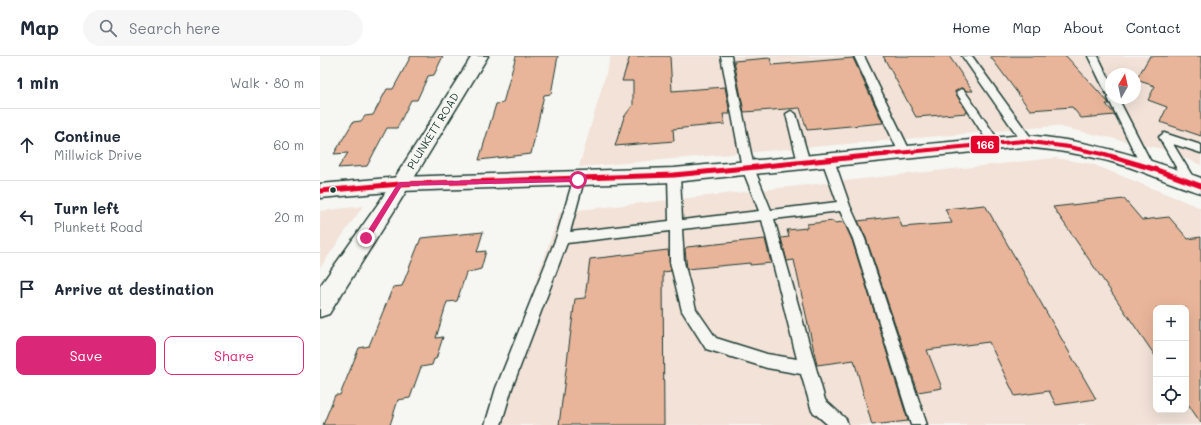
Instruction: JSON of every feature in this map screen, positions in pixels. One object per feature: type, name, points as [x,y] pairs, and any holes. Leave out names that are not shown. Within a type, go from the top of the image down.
[{"type":"street","name":"PLUNKETT ROAD","points":[[320,306],[366,238],[480,56]]},
{"type":"street","points":[[320,191],[400,184],[578,180],[674,175],[1028,142],[1058,144],[1097,151],[1147,166],[1195,184]]},
{"type":"lane","points":[[726,56],[748,168],[767,215],[818,405],[840,425]]},
{"type":"lane","points":[[859,56],[906,153]]},
{"type":"lane","points":[[967,56],[1028,142]]},
{"type":"lane","points":[[1093,56],[1105,81]]},
{"type":"lane","points":[[961,92],[995,144]]},
{"type":"lane","points":[[1116,104],[1147,166]]},
{"type":"lane","points":[[791,114],[804,163]]},
{"type":"lane","points":[[1195,184],[1164,137],[1201,149]]},
{"type":"lane","points":[[828,160],[844,206],[859,239],[919,425]]},
{"type":"lane","points":[[674,175],[677,262],[689,311],[711,344],[767,361],[808,368]]},
{"type":"lane","points":[[493,425],[504,388],[562,238],[578,180]]},
{"type":"lane","points":[[562,238],[844,206]]},
{"type":"shaded area","points":[[611,56],[1201,56],[1201,165],[1162,149],[1056,126],[579,167]]},
{"type":"shaded area","points":[[1055,158],[1092,164],[1201,208],[1201,425],[486,425],[560,212]]},
{"type":"shaded area","points":[[363,206],[320,268],[320,211]]},
{"type":"building","points":[[411,56],[443,56],[434,75],[428,76],[417,100],[411,100],[397,128],[387,128],[367,166],[338,168],[348,153],[334,154],[353,122],[361,121],[365,116],[373,115],[387,89],[393,89]]},
{"type":"building","points":[[516,56],[558,56],[551,94],[544,95],[531,154],[479,160],[496,104],[503,103]]},
{"type":"building","points":[[630,56],[670,56],[672,91],[725,87],[730,114],[723,114],[725,124],[673,129],[674,141],[615,146],[624,117],[633,105],[633,81],[622,81]]},
{"type":"building","points":[[883,56],[949,56],[973,91],[967,91],[961,88],[955,92],[967,113],[916,117]]},
{"type":"building","points":[[990,56],[1066,56],[1105,99],[1105,104],[1115,115],[1081,118],[1072,107],[1030,110]]},
{"type":"building","points":[[1150,56],[1201,56],[1201,136],[1160,122],[1167,107],[1148,100],[1155,86],[1141,82],[1141,71]]},
{"type":"building","points":[[770,58],[772,65],[853,58],[883,123],[807,130],[800,108],[744,112],[734,61]]},
{"type":"building","points":[[1124,199],[1142,220],[1169,217],[1188,239],[1201,237],[1201,423],[1189,405],[1189,305],[1153,305],[1153,353],[1053,207]]},
{"type":"building","points":[[985,205],[1096,399],[1056,405],[1049,391],[1015,396],[989,342],[927,350],[942,388],[918,392],[866,238],[858,221],[898,216],[902,227],[952,223],[945,209]]},
{"type":"building","points":[[833,221],[834,223],[844,222],[852,240],[908,421],[872,425],[854,360],[817,365],[794,260],[787,261],[781,238],[789,237],[787,230],[807,228],[807,224]]},
{"type":"building","points":[[483,232],[477,252],[486,251],[481,269],[466,273],[457,301],[447,302],[436,338],[443,337],[436,359],[434,359],[432,365],[421,367],[410,398],[398,400],[390,425],[323,425],[335,395],[340,395],[359,348],[369,346],[393,287],[402,286],[421,238]]},
{"type":"building","points":[[765,239],[771,263],[750,265],[750,263],[687,269],[685,249],[687,247]]},
{"type":"building","points":[[668,250],[671,271],[663,272],[664,425],[559,425],[575,299],[585,298],[590,259]]},
{"type":"transit line","name":"166","points":[[320,191],[400,184],[674,175],[1023,141],[1046,143],[1091,151],[1136,163],[1201,186]]},
{"type":"route","points":[[366,238],[400,184],[578,180]]}]
